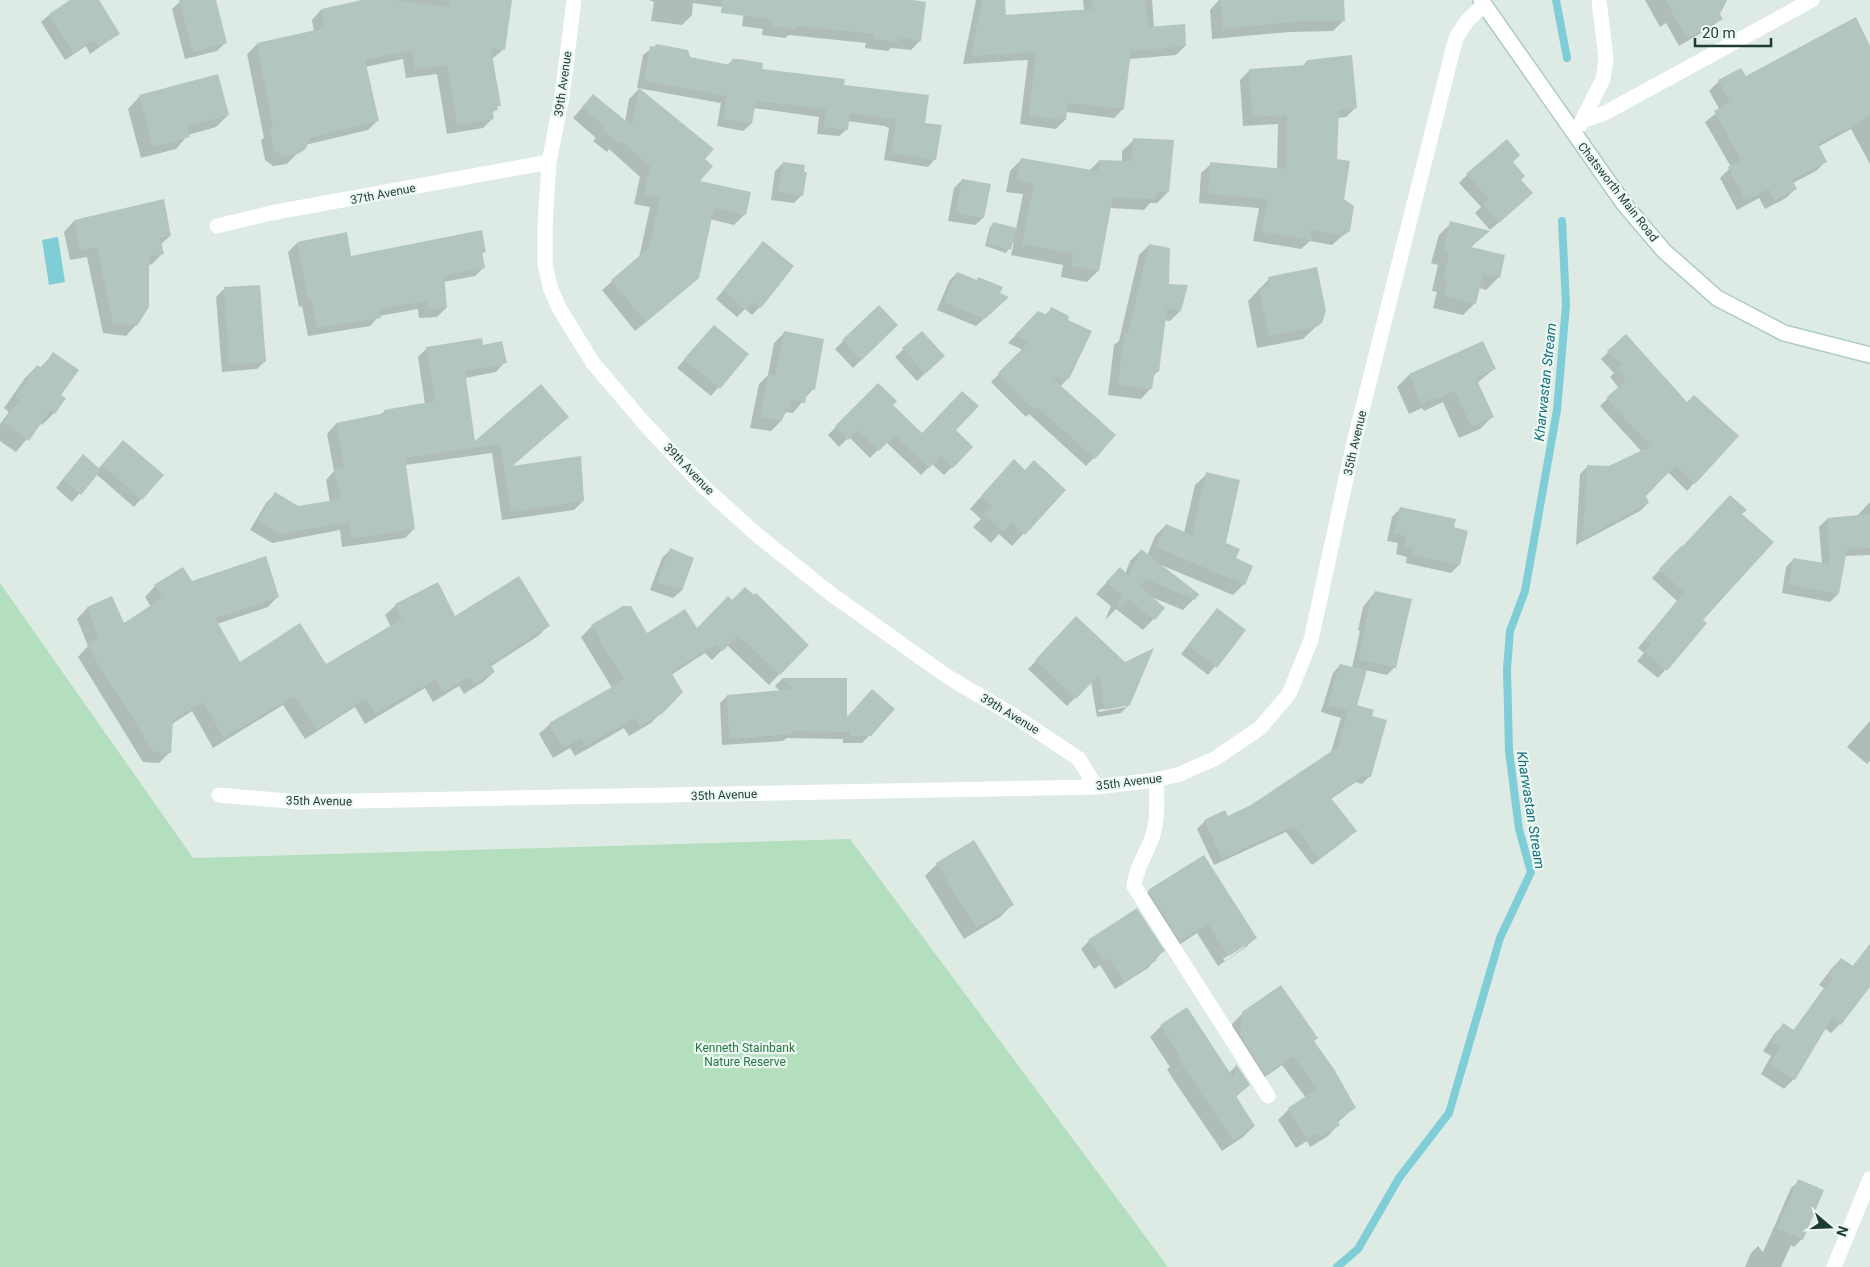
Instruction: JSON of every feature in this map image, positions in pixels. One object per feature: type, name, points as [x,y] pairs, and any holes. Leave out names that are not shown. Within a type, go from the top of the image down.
[{"type":"street","name":"39th Avenue","points":[[574,0],[562,97],[549,162],[545,264],[550,287],[559,308],[593,363],[644,423],[703,486],[764,540],[831,594],[948,677],[1013,715],[1079,759],[1096,787]]},
{"type":"street","name":"Chatsworth Main Road","points":[[1575,136],[1603,79],[1606,59],[1599,0]]},
{"type":"street","points":[[1582,121],[1605,113],[1812,0]]},
{"type":"street","name":"Chatsworth Main Road","points":[[1482,3],[1624,204],[1664,251],[1717,298],[1784,332],[1870,355]]},
{"type":"street","name":"35th Avenue","points":[[220,795],[320,802],[1096,787],[1156,780],[1180,774],[1242,742],[1277,710],[1289,694],[1302,667],[1317,615],[1354,442],[1438,103],[1457,36],[1482,3]]},
{"type":"street","name":"37th Avenue","points":[[216,226],[272,213],[549,162]]},
{"type":"street","points":[[1156,780],[1155,825],[1138,866],[1134,886],[1268,1096]]},
{"type":"street","points":[[1834,1267],[1870,1178]]},
{"type":"green space","name":"Kenneth Stainbank Nature Reserve","points":[[0,583],[193,858],[850,839],[1168,1267],[0,1267]]},
{"type":"water","points":[[58,237],[65,282],[49,285],[42,240]]},
{"type":"building","points":[[70,0],[99,0],[120,34],[99,47],[94,40],[73,53],[49,14]]},
{"type":"building","points":[[179,0],[216,0],[227,43],[193,52]]},
{"type":"building","points":[[362,0],[391,0],[449,7],[450,0],[512,0],[505,50],[491,49],[501,106],[497,106],[498,110],[493,111],[494,119],[457,125],[447,65],[415,69],[412,50],[365,60],[379,121],[309,138],[306,149],[298,154],[283,157],[274,150],[270,129],[273,128],[257,43],[325,28],[321,9]]},
{"type":"building","points":[[722,0],[913,0],[926,2],[921,41],[899,38],[899,42],[874,39],[875,34],[797,26],[796,29],[771,26],[772,19],[721,13]]},
{"type":"building","points":[[982,0],[1005,0],[1006,15],[1093,9],[1092,0],[1145,0],[1149,27],[1185,24],[1186,46],[1131,51],[1124,109],[1068,103],[1066,120],[1029,116],[1036,52],[971,56]]},
{"type":"building","points":[[1220,0],[1344,0],[1345,21],[1301,21],[1223,29]]},
{"type":"building","points":[[1665,0],[1727,0],[1720,14],[1723,19],[1687,39]]},
{"type":"building","points":[[1856,17],[1870,46],[1870,116],[1818,144],[1827,162],[1792,180],[1797,189],[1775,201],[1769,189],[1746,201],[1728,167],[1741,160],[1714,111],[1730,102],[1718,80],[1741,68],[1746,76]]},
{"type":"building","points":[[656,44],[688,50],[690,57],[730,65],[732,59],[740,59],[763,63],[762,69],[845,79],[844,85],[929,95],[925,123],[942,125],[936,160],[891,153],[896,120],[892,119],[850,113],[848,130],[824,127],[826,109],[756,101],[752,124],[723,119],[727,96],[644,81],[650,46],[655,47]]},
{"type":"building","points":[[1352,55],[1357,108],[1339,110],[1337,159],[1350,161],[1344,199],[1354,206],[1350,231],[1343,236],[1310,230],[1312,240],[1262,232],[1268,199],[1208,194],[1210,162],[1286,169],[1287,115],[1252,117],[1249,69],[1307,65],[1307,60]]},
{"type":"building","points":[[218,74],[229,115],[187,127],[190,137],[153,147],[139,95]]},
{"type":"building","points":[[639,88],[714,149],[705,159],[713,166],[700,181],[751,192],[746,215],[714,208],[699,278],[646,322],[611,280],[649,248],[660,197],[644,194],[650,166],[620,140],[618,143],[603,131],[605,127],[582,107],[593,94],[632,126]]},
{"type":"building","points":[[1133,138],[1174,140],[1169,192],[1157,192],[1156,199],[1113,197],[1099,271],[1071,266],[1074,254],[1022,244],[1034,183],[1017,180],[1021,158],[1098,171],[1099,160],[1132,161]]},
{"type":"building","points":[[1507,139],[1520,155],[1513,162],[1525,176],[1521,180],[1533,193],[1499,223],[1482,204],[1489,199],[1466,174]]},
{"type":"building","points":[[783,162],[805,165],[804,172],[807,172],[803,196],[778,192]]},
{"type":"building","points":[[962,179],[991,184],[984,218],[956,213]]},
{"type":"building","points":[[164,199],[171,236],[160,238],[164,254],[149,257],[149,307],[137,326],[113,323],[97,247],[80,251],[74,220]]},
{"type":"building","points":[[1450,221],[1490,231],[1471,247],[1505,255],[1500,278],[1483,274],[1476,304],[1444,296],[1448,280],[1443,279],[1449,253],[1443,251]]},
{"type":"building","points":[[993,222],[1017,228],[1011,250],[987,243]]},
{"type":"building","points":[[482,230],[486,252],[482,252],[485,268],[444,275],[447,308],[428,310],[427,301],[379,309],[381,318],[317,328],[311,298],[308,299],[297,242],[347,232],[351,256]]},
{"type":"building","points":[[763,241],[794,266],[761,308],[753,302],[746,310],[723,290]]},
{"type":"building","points":[[1149,244],[1170,248],[1169,284],[1188,285],[1181,311],[1167,308],[1159,372],[1155,371],[1152,389],[1118,385],[1124,334],[1128,334]]},
{"type":"building","points":[[1317,267],[1326,311],[1322,323],[1316,327],[1269,336],[1259,288],[1270,286],[1268,277]]},
{"type":"building","points":[[957,272],[977,280],[978,277],[1003,287],[1000,293],[1009,297],[985,319],[944,302]]},
{"type":"building","points":[[260,285],[266,362],[229,365],[224,287]]},
{"type":"building","points":[[879,305],[898,325],[861,361],[842,340]]},
{"type":"building","points":[[1051,307],[1069,316],[1068,320],[1092,331],[1069,379],[1051,377],[1116,435],[1095,459],[1037,407],[1034,410],[998,373],[1029,342],[1015,335],[1038,311],[1047,315]]},
{"type":"building","points":[[714,325],[749,354],[720,389],[684,359]]},
{"type":"building","points":[[784,331],[824,339],[815,390],[808,389],[805,403],[791,400],[790,410],[785,409],[782,421],[760,417],[769,372],[775,377]]},
{"type":"building","points":[[922,331],[945,356],[925,374],[902,348]]},
{"type":"building","points":[[1626,334],[1687,402],[1694,395],[1739,436],[1695,484],[1676,465],[1646,496],[1649,503],[1583,539],[1587,465],[1609,466],[1651,446],[1606,398],[1626,380],[1616,369],[1621,365],[1607,351]]},
{"type":"building","points":[[482,338],[483,345],[502,341],[507,363],[465,371],[475,441],[541,384],[569,417],[512,466],[581,456],[584,501],[511,512],[500,444],[405,458],[415,529],[351,539],[349,522],[281,534],[258,520],[275,492],[298,506],[341,499],[334,469],[344,467],[336,423],[385,413],[384,410],[435,401],[426,347]]},
{"type":"building","points":[[1483,341],[1496,369],[1476,378],[1494,417],[1471,427],[1455,391],[1436,400],[1434,397],[1421,403],[1409,374]]},
{"type":"building","points":[[53,352],[79,370],[61,395],[66,398],[55,414],[50,410],[29,441],[3,423],[20,399],[15,396],[37,365],[42,368]]},
{"type":"building","points":[[878,383],[897,401],[893,405],[922,433],[962,391],[979,406],[956,430],[973,447],[953,468],[941,456],[929,468],[895,435],[879,451],[858,430],[848,440],[835,426]]},
{"type":"building","points":[[123,440],[164,475],[142,500],[102,465]]},
{"type":"building","points":[[83,454],[101,470],[81,495],[63,479]]},
{"type":"building","points":[[1014,459],[1025,470],[1034,460],[1066,490],[1025,535],[1012,523],[1003,532],[984,514],[992,506],[981,496]]},
{"type":"building","points":[[1206,472],[1240,480],[1226,543],[1240,549],[1236,558],[1253,566],[1245,585],[1156,547],[1166,524],[1192,535]]},
{"type":"building","points":[[1730,495],[1747,510],[1742,514],[1774,542],[1703,620],[1707,623],[1667,671],[1644,652],[1651,644],[1645,640],[1684,592],[1659,569]]},
{"type":"building","points":[[1400,507],[1456,519],[1454,527],[1468,531],[1460,565],[1413,555],[1414,549],[1404,546],[1406,536],[1394,533]]},
{"type":"building","points":[[1870,514],[1870,548],[1847,549],[1839,594],[1789,585],[1793,558],[1830,564],[1827,518]]},
{"type":"building","points":[[670,548],[694,558],[682,591],[657,582]]},
{"type":"building","points":[[1141,549],[1199,594],[1195,600],[1146,579],[1140,586],[1165,608],[1155,620],[1128,599],[1117,610],[1122,594],[1106,582],[1120,567],[1129,576]]},
{"type":"building","points":[[266,556],[279,597],[215,618],[240,662],[300,623],[326,664],[402,619],[395,604],[438,582],[455,616],[519,576],[550,626],[490,664],[495,672],[475,684],[470,676],[444,692],[436,679],[375,714],[366,698],[316,730],[294,696],[224,738],[203,702],[173,720],[171,753],[154,752],[87,646],[99,638],[87,607],[112,596],[124,623],[162,598],[154,585],[183,567],[192,581]]},
{"type":"building","points":[[745,587],[754,595],[756,593],[809,645],[780,675],[738,635],[723,651],[716,644],[671,672],[683,692],[663,713],[640,727],[635,718],[585,746],[581,738],[563,748],[549,723],[624,680],[591,625],[623,606],[631,606],[647,633],[685,609],[697,628],[728,596],[732,600]]},
{"type":"building","points":[[1375,591],[1412,599],[1396,668],[1359,660],[1370,598],[1373,599]]},
{"type":"building","points":[[1217,608],[1246,630],[1217,668],[1188,645]]},
{"type":"building","points":[[1076,616],[1125,662],[1154,648],[1130,705],[1105,710],[1099,675],[1076,699],[1035,660]]},
{"type":"building","points":[[1340,664],[1367,670],[1357,705],[1374,710],[1372,716],[1387,720],[1371,777],[1364,775],[1331,798],[1357,831],[1320,859],[1294,826],[1222,859],[1204,820],[1225,810],[1228,816],[1251,805],[1338,747],[1348,711],[1327,705]]},
{"type":"building","points":[[782,678],[847,678],[847,717],[872,689],[895,709],[871,736],[850,736],[850,732],[792,731],[792,734],[729,739],[727,695],[794,689]]},
{"type":"building","points":[[974,840],[1014,905],[976,928],[936,863]]},
{"type":"building","points":[[1204,855],[1257,938],[1229,956],[1208,924],[1180,941],[1148,890]]},
{"type":"building","points":[[1137,908],[1165,951],[1155,957],[1157,960],[1124,982],[1108,958],[1103,962],[1088,940]]},
{"type":"building","points":[[1870,944],[1870,987],[1841,1025],[1832,1018],[1795,1080],[1769,1065],[1780,1047],[1772,1042],[1783,1023],[1794,1030],[1833,978],[1828,975],[1841,958],[1853,966]]},
{"type":"building","points":[[1281,985],[1318,1038],[1314,1041],[1334,1069],[1356,1108],[1337,1120],[1340,1125],[1321,1137],[1318,1132],[1307,1139],[1288,1108],[1317,1089],[1293,1056],[1265,1075],[1240,1034],[1242,1012]]},
{"type":"building","points":[[1187,1007],[1234,1079],[1236,1064],[1250,1085],[1236,1096],[1255,1126],[1233,1141],[1182,1065],[1177,1057],[1180,1055],[1160,1025]]},
{"type":"building","points":[[1798,1179],[1824,1190],[1803,1240],[1777,1228]]},
{"type":"waterway","name":"Kharwastan Stream","points":[[1556,0],[1567,58]]},
{"type":"waterway","name":"Kharwastan Stream","points":[[1337,1267],[1358,1249],[1399,1178],[1449,1113],[1500,938],[1531,872],[1519,829],[1509,751],[1507,669],[1510,631],[1525,591],[1557,410],[1566,305],[1562,221]]}]
